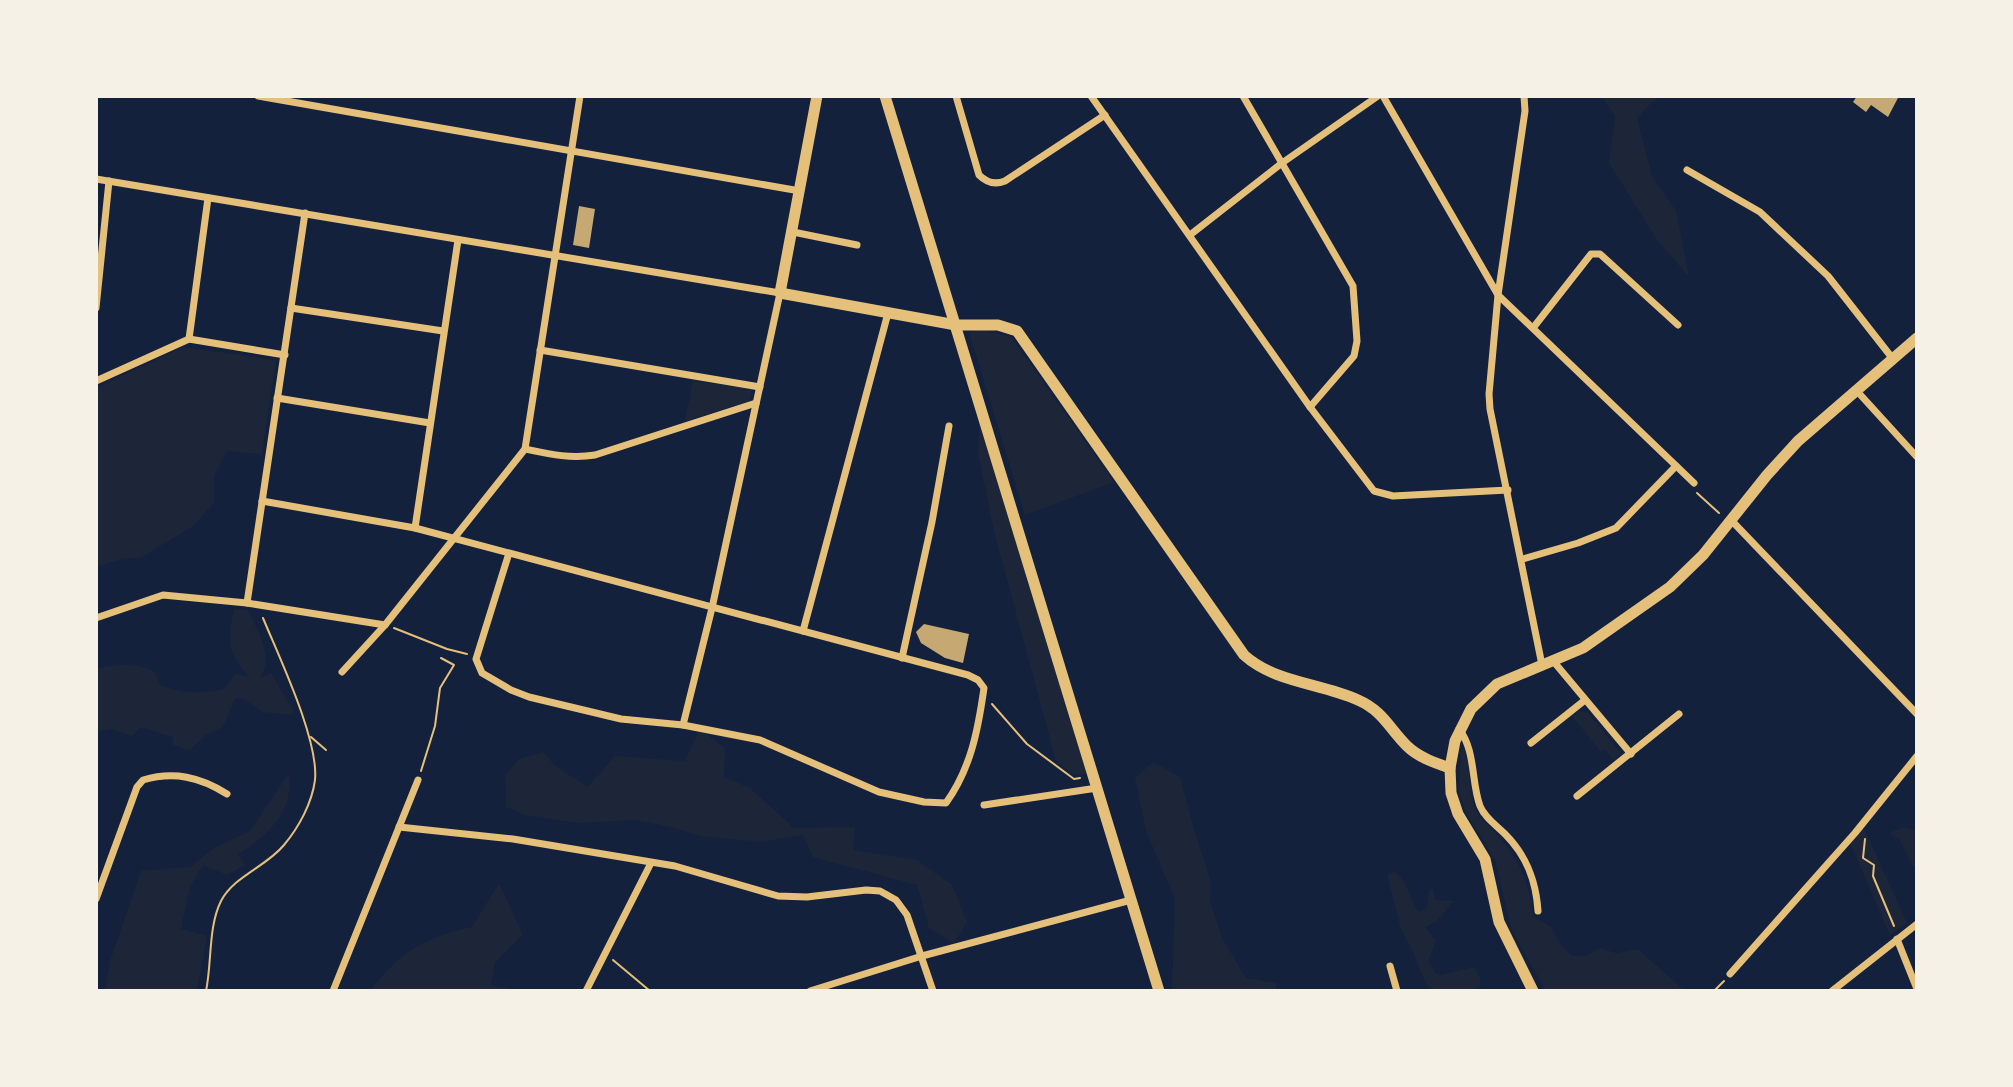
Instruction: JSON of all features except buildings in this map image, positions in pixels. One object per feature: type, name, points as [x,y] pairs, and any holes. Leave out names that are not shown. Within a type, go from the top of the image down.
[{"type":"main road","points":[[817,96],[780,293],[956,325],[1006,326],[1022,335],[1239,649],[1251,661],[1269,671],[1360,700],[1388,720],[1406,745],[1416,753],[1450,768]]},
{"type":"main road","points":[[885,96],[1159,991]]},
{"type":"main road","points":[[1533,991],[1499,922],[1485,859],[1454,803],[1450,768],[1459,729],[1471,709],[1497,684],[1583,648],[1661,595],[1693,566],[1727,518],[1798,441],[1917,338]]},
{"type":"street","points":[[258,96],[801,191]]},
{"type":"street","points":[[342,672],[385,625],[525,449],[580,96]]},
{"type":"street","points":[[956,96],[979,175],[995,184],[1005,181],[1105,115]]},
{"type":"street","points":[[1091,96],[1369,486],[1380,494],[1393,496],[1508,490]]},
{"type":"street","points":[[1243,96],[1353,290],[1357,341],[1354,356],[1310,407]]},
{"type":"street","points":[[1190,235],[1282,163],[1381,96],[1498,295],[1692,485]]},
{"type":"street","points":[[1524,96],[1525,111],[1498,295],[1490,409],[1548,663],[1585,700],[1631,754]]},
{"type":"street","points":[[1687,170],[1760,212],[1828,276],[1893,359]]},
{"type":"street","points":[[96,179],[780,293],[712,608],[683,725]]},
{"type":"street","points":[[96,308],[109,181]]},
{"type":"street","points":[[189,339],[208,198]]},
{"type":"street","points":[[247,603],[305,213]]},
{"type":"street","points":[[793,232],[857,245]]},
{"type":"street","points":[[415,528],[458,240]]},
{"type":"street","points":[[1533,328],[1591,254],[1600,254],[1678,325]]},
{"type":"street","points":[[291,308],[443,331]]},
{"type":"street","points":[[803,631],[888,313]]},
{"type":"street","points":[[96,381],[189,339],[285,355]]},
{"type":"street","points":[[540,350],[760,387]]},
{"type":"street","points":[[1856,390],[1917,457]]},
{"type":"street","points":[[277,398],[430,423]]},
{"type":"street","points":[[525,449],[577,458],[595,455],[756,403]]},
{"type":"street","points":[[902,658],[935,508],[949,426]]},
{"type":"street","points":[[1523,559],[1616,528],[1676,466]]},
{"type":"street","points":[[262,501],[415,528],[968,675],[978,680],[984,688],[970,759],[946,803],[924,802],[879,792],[760,740],[683,725],[621,719],[511,690],[482,673],[477,665],[477,651],[509,553]]},
{"type":"street","points":[[1727,518],[1917,714]]},
{"type":"street","points":[[96,618],[163,595],[247,603],[385,625]]},
{"type":"street","points":[[1531,743],[1585,700]]},
{"type":"street","points":[[1577,796],[1679,714]]},
{"type":"street","points":[[1459,729],[1468,748],[1479,804],[1529,866],[1538,911]]},
{"type":"street","points":[[1730,974],[1855,833],[1917,756]]},
{"type":"street","points":[[96,899],[137,787],[143,780],[182,775],[209,783],[227,794]]},
{"type":"street","points":[[333,991],[418,780]]},
{"type":"street","points":[[984,805],[1095,782]]},
{"type":"street","points":[[399,827],[513,839],[675,866],[778,896],[807,897],[880,891],[901,906],[911,924],[933,991]]},
{"type":"street","points":[[586,991],[651,863]]},
{"type":"street","points":[[810,991],[922,956],[1131,900]]},
{"type":"street","points":[[1832,991],[1917,924]]},
{"type":"street","points":[[1897,940],[1917,989]]},
{"type":"street","points":[[1390,966],[1397,991]]},
{"type":"path","points":[[1692,485],[1727,518]]},
{"type":"path","points":[[206,991],[215,919],[222,898],[229,888],[273,857],[299,826],[315,778],[310,736],[258,605]]},
{"type":"path","points":[[385,625],[457,652],[468,654],[477,651]]},
{"type":"path","points":[[418,780],[435,726],[440,688],[454,665],[441,658]]},
{"type":"path","points":[[984,688],[990,702],[1008,723],[1050,762],[1074,779],[1095,782]]},
{"type":"path","points":[[310,736],[326,750]]},
{"type":"path","points":[[1855,833],[1855,836],[1862,830],[1866,845],[1863,858],[1874,865],[1873,876],[1895,927],[1897,940]]},
{"type":"path","points":[[606,954],[650,991]]},
{"type":"path","points":[[1714,991],[1730,974]]},
{"type":"shaded area","points":[[1601,96],[1658,96],[1637,118],[1652,176],[1676,211],[1689,277],[1658,241],[1609,163],[1615,116]]},
{"type":"shaded area","points":[[984,330],[1011,337],[1114,482],[1025,515],[969,332]]},
{"type":"shaded area","points":[[183,347],[276,360],[262,454],[227,451],[214,476],[214,503],[193,526],[142,557],[96,567],[96,388]]},
{"type":"shaded area","points":[[693,381],[752,389],[749,401],[685,421]]},
{"type":"shaded area","points":[[980,414],[1089,773],[1073,775],[1056,761],[994,531],[978,453]]},
{"type":"shaded area","points":[[234,609],[248,610],[265,653],[266,662],[260,678],[271,673],[294,712],[291,715],[262,712],[244,699],[235,698],[223,727],[206,735],[190,750],[173,745],[173,737],[141,727],[132,736],[111,729],[96,732],[96,669],[133,665],[155,672],[160,685],[192,692],[224,689],[235,674],[249,676],[236,659],[231,646]]},
{"type":"shaded area","points":[[1580,711],[1588,713],[1621,753],[1614,761],[1605,749],[1601,752],[1572,716]]},
{"type":"shaded area","points":[[700,729],[725,748],[724,777],[750,788],[794,828],[855,827],[853,850],[917,860],[952,885],[967,922],[954,943],[929,928],[917,885],[813,857],[803,835],[761,842],[701,836],[635,820],[578,823],[525,815],[506,807],[505,775],[519,759],[544,752],[554,765],[588,787],[615,756],[685,761]]},
{"type":"shaded area","points":[[1461,749],[1465,750],[1467,758],[1474,805],[1518,864],[1529,892],[1533,916],[1551,927],[1561,945],[1572,956],[1585,956],[1600,948],[1616,953],[1638,949],[1685,991],[1546,991],[1512,931],[1495,860],[1465,810],[1459,793]]},
{"type":"shaded area","points":[[1153,762],[1180,777],[1211,882],[1210,901],[1222,938],[1246,978],[1276,983],[1277,991],[1172,991],[1175,899],[1146,831],[1135,778]]},
{"type":"shaded area","points":[[289,773],[288,798],[277,821],[238,854],[245,865],[227,875],[203,865],[190,887],[181,929],[207,936],[197,991],[105,991],[110,961],[141,871],[191,867],[212,849],[250,831]]},
{"type":"shaded area","points":[[1862,824],[1907,923],[1890,935],[1849,840]]},
{"type":"shaded area","points":[[1904,827],[1917,831],[1917,867],[1913,866],[1899,839],[1891,835],[1891,832]]},
{"type":"shaded area","points":[[1394,871],[1403,880],[1419,912],[1427,908],[1429,889],[1433,889],[1435,900],[1453,901],[1437,921],[1425,927],[1436,941],[1428,960],[1435,973],[1440,975],[1474,967],[1481,987],[1469,991],[1436,991],[1426,984],[1401,929],[1387,875]]},
{"type":"shaded area","points":[[499,883],[523,935],[495,962],[491,985],[522,991],[369,991],[414,948],[439,936],[472,927]]}]
